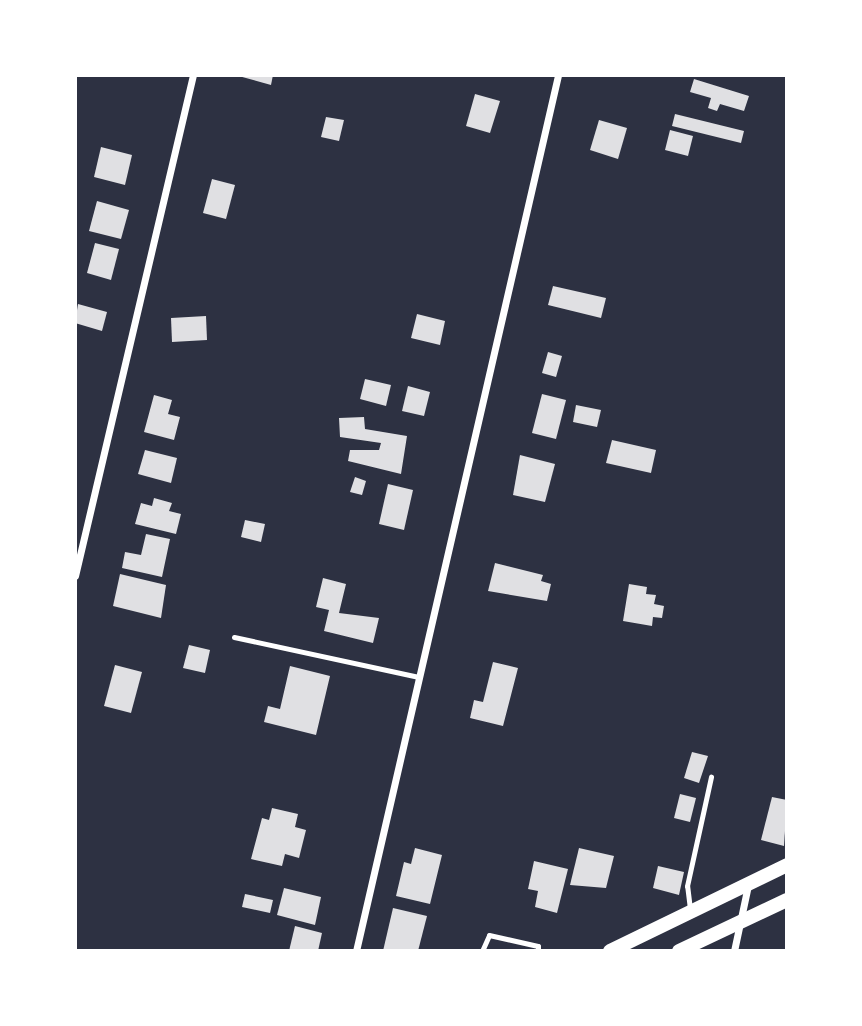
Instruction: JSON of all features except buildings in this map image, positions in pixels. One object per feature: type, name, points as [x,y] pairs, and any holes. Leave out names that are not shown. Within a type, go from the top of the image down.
[{"type":"main road","points":[[610,951],[787,865]]},
{"type":"main road","points":[[679,951],[787,900]]},
{"type":"street","points":[[75,576],[193,75]]},
{"type":"street","points":[[356,951],[558,75]]},
{"type":"street","points":[[734,951],[743,919],[748,885]]},
{"type":"lane","points":[[234,637],[419,677]]},
{"type":"lane","points":[[691,912],[687,886],[711,777]]},
{"type":"lane","points":[[482,951],[489,935],[538,946],[538,951]]}]
